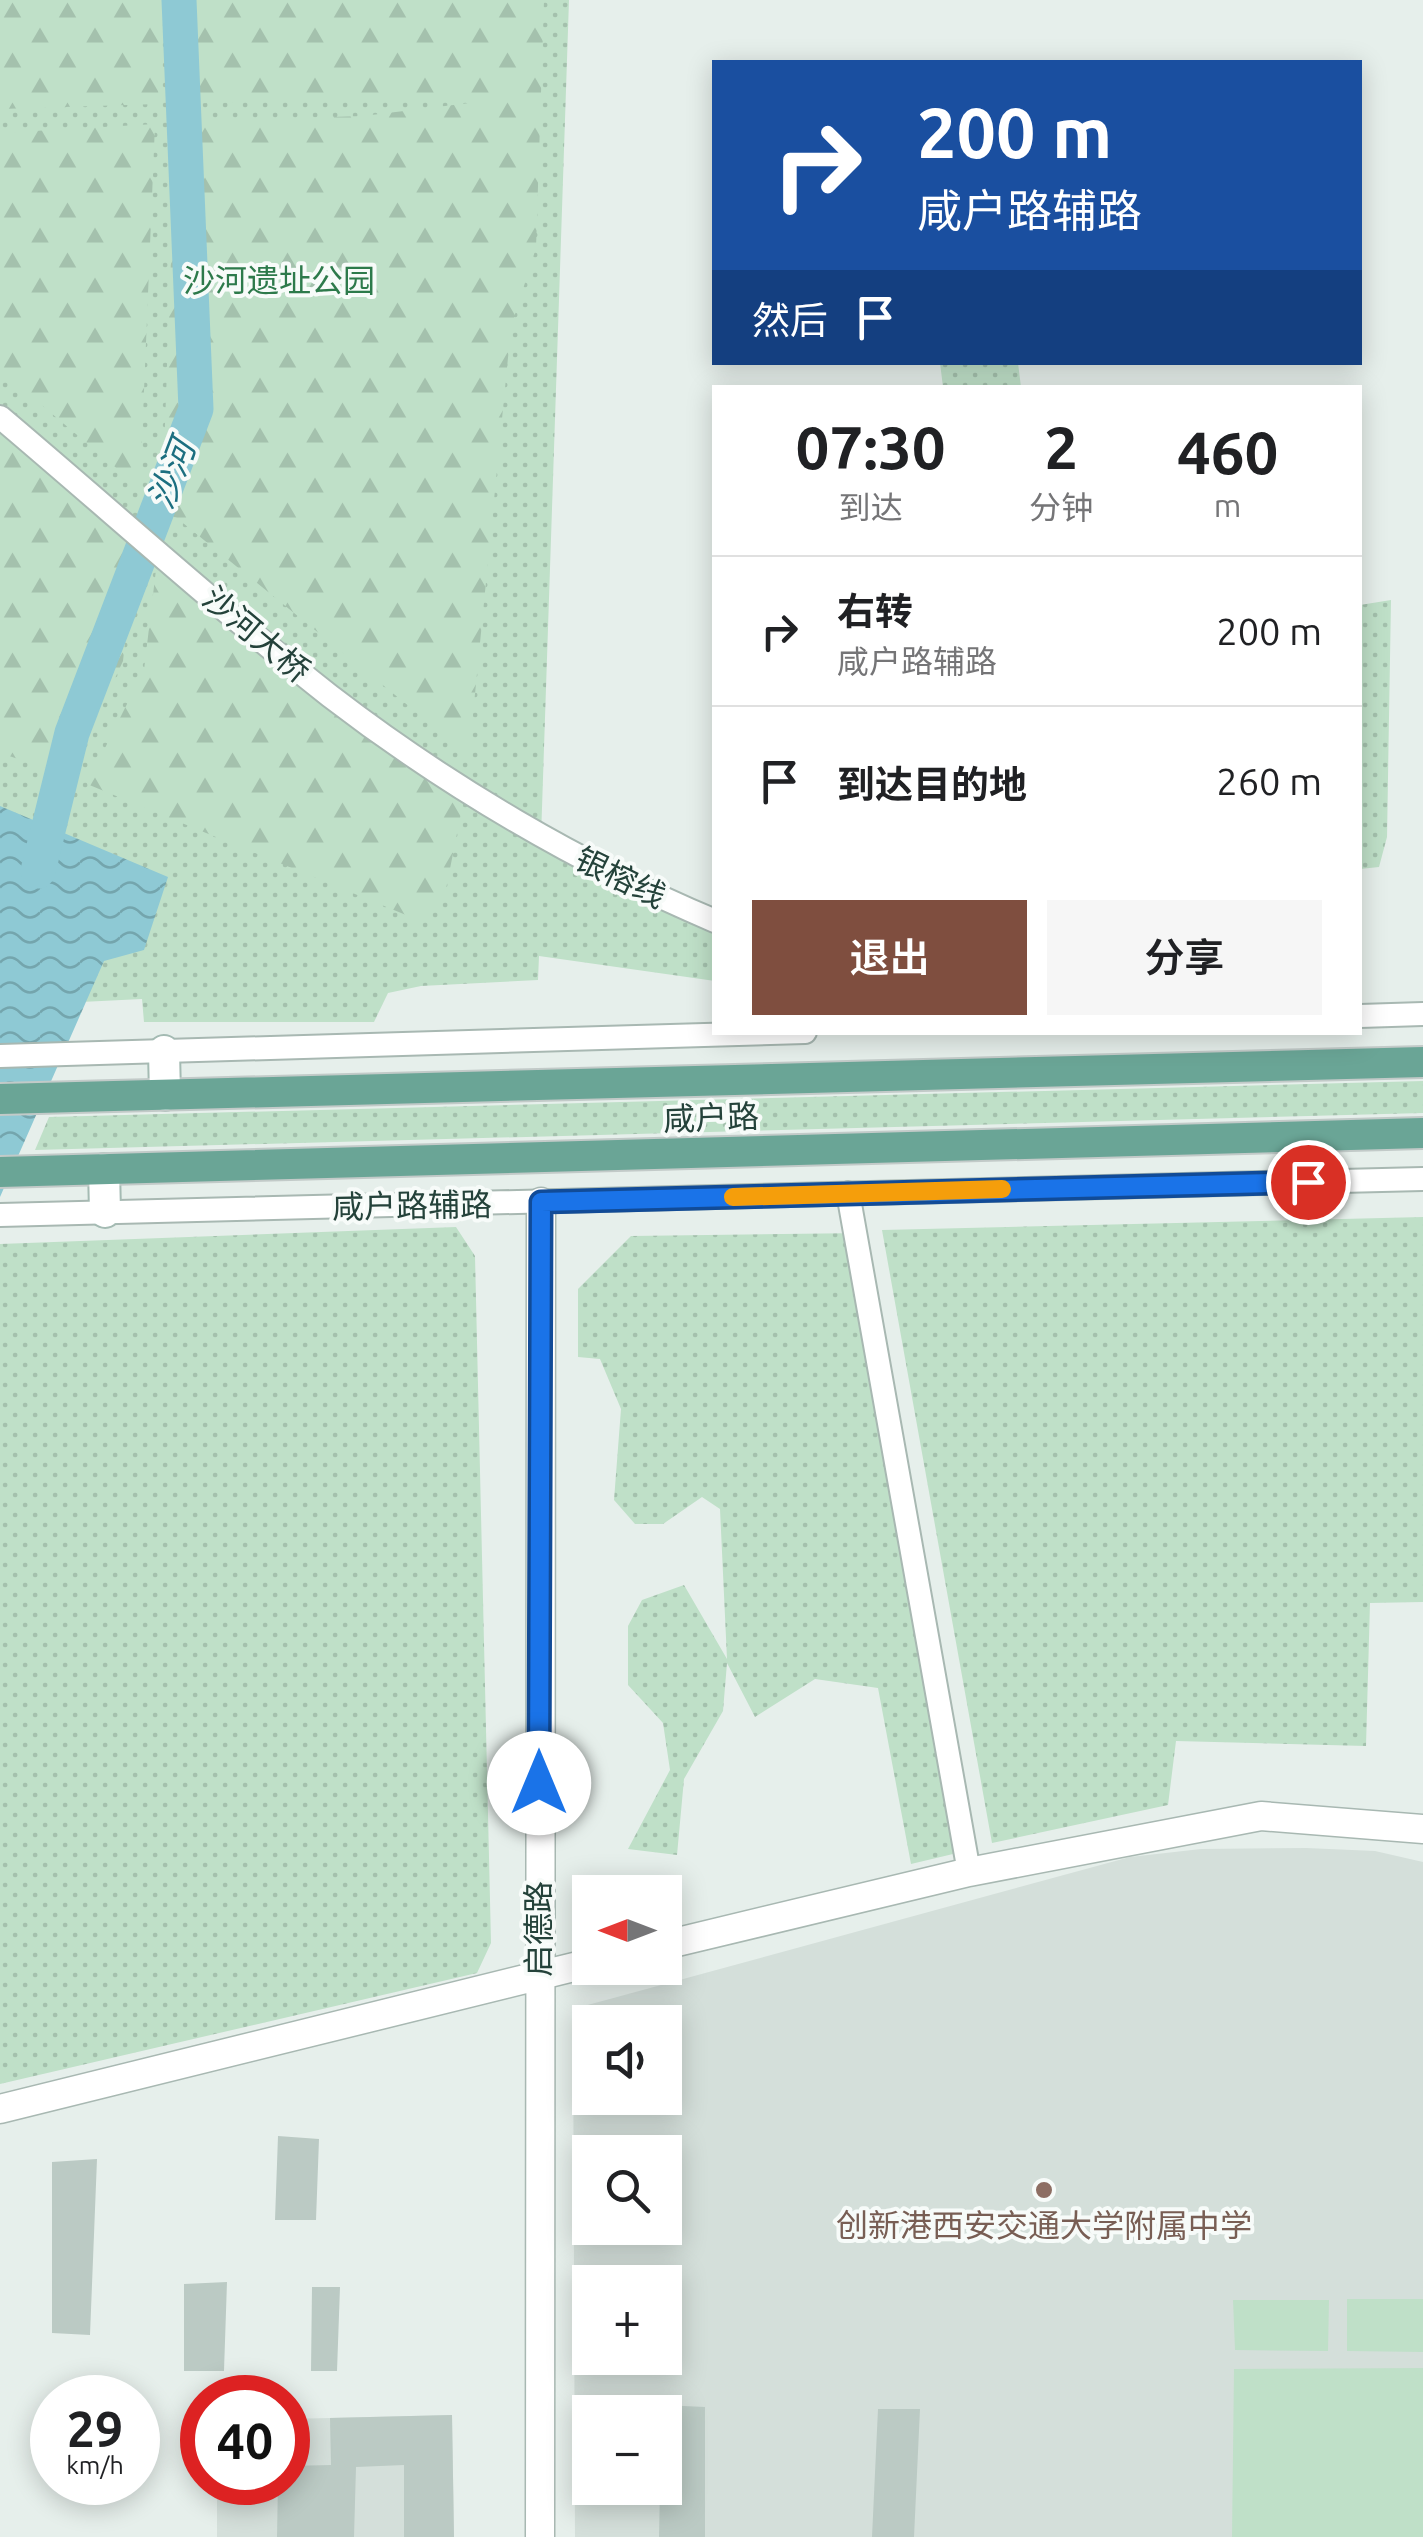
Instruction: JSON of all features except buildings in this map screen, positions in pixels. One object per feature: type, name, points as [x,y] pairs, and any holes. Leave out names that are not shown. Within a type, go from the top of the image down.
[{"type":"main road","points":[[164,1052],[165,1095]]},
{"type":"main road","name":"咸户路","points":[[0,1099],[1423,1062]]},
{"type":"main road","name":"咸户路","points":[[10,1172],[1423,1133]]},
{"type":"main road","points":[[104,1169],[104,1212]]},
{"type":"street","name":"沙河大桥","points":[[0,417],[332,697],[529,830]]},
{"type":"street","name":"银榕线","points":[[529,830],[644,891],[712,920]]},
{"type":"street","points":[[1362,1016],[1423,1014]]},
{"type":"street","points":[[0,1056],[712,1035]]},
{"type":"street","name":"咸户路辅路","points":[[0,1215],[1423,1179]]},
{"type":"street","points":[[848,1193],[969,1872]]},
{"type":"street","name":"启德路","points":[[540,2537],[541,1202]]},
{"type":"street","points":[[682,1941],[969,1872],[1260,1816],[1423,1829]]},
{"type":"street","points":[[0,2109],[572,1968]]},
{"type":"shaded area","name":"创新港西安交通大学附属中学","points":[[1306,1848],[1375,1851],[1423,1862],[1423,2537],[575,2537],[575,2505],[682,2505],[682,2395],[574,2395],[574,2375],[682,2375],[682,2265],[574,2265],[574,2245],[682,2245],[682,2135],[573,2135],[573,2115],[682,2115],[682,2005],[588,2005],[661,1985],[682,1985],[682,1979],[1130,1857],[1201,1849]]},
{"type":"shaded area","points":[[452,2415],[454,2537],[217,2537],[217,2505],[310,2505],[310,2418]]},
{"type":"green space","name":"沙河遗址公园","points":[[0,0],[569,0],[541,838],[712,921],[712,981],[539,956],[538,980],[421,986],[388,993],[374,1022],[144,1022],[142,999],[0,1006]]},
{"type":"green space","points":[[0,0],[162,0],[158,104],[0,109]]},
{"type":"green space","points":[[180,0],[544,0],[536,248],[511,327],[469,755],[162,506],[176,122],[363,116],[486,101],[367,98],[176,104]]},
{"type":"green space","points":[[155,124],[140,488],[0,370],[0,133]]},
{"type":"green space","points":[[940,365],[1018,365],[1021,385],[943,385]]},
{"type":"green space","points":[[0,414],[137,529],[123,661],[70,776],[0,753]]},
{"type":"green space","points":[[158,553],[465,793],[444,899],[423,922],[87,784],[144,670]]},
{"type":"green space","points":[[1391,600],[1387,837],[1379,867],[1362,869],[1362,605]]},
{"type":"green space","points":[[1423,1081],[1423,1113],[35,1150],[49,1117]]},
{"type":"green space","points":[[1423,1217],[1423,1602],[1370,1603],[1366,1746],[1176,1741],[1168,1805],[992,1843],[882,1230]]},
{"type":"green space","points":[[456,1227],[475,1256],[491,1943],[477,1973],[0,2084],[0,1244]]},
{"type":"green space","points":[[864,1233],[974,1849],[911,1864],[878,1688],[815,1679],[755,1717],[727,1663],[723,1711],[684,1779],[677,1855],[628,1849],[670,1770],[663,1723],[628,1685],[628,1626],[642,1600],[684,1585],[727,1659],[720,1509],[702,1497],[663,1524],[635,1524],[614,1500],[621,1409],[600,1359],[578,1357],[578,1289],[631,1236]]},
{"type":"green space","points":[[1347,2299],[1423,2299],[1423,2352],[1347,2351]]},
{"type":"green space","points":[[1233,2300],[1329,2300],[1328,2351],[1235,2350]]},
{"type":"green space","points":[[1423,2368],[1423,2537],[1232,2537],[1234,2369]]},
{"type":"water","points":[[0,806],[168,877],[144,950],[104,961],[0,1197]]},
{"type":"waterway","name":"沙河","points":[[38,871],[72,733],[196,409],[179,0]]},
{"type":"slow traffic","points":[[733,1197],[1002,1189]]},
{"type":"place","name":"创新港西安交通大学附属中学","points":[[1044,2190]]},
{"type":"route","points":[[539,1783],[541,1202],[1308,1182]]}]
